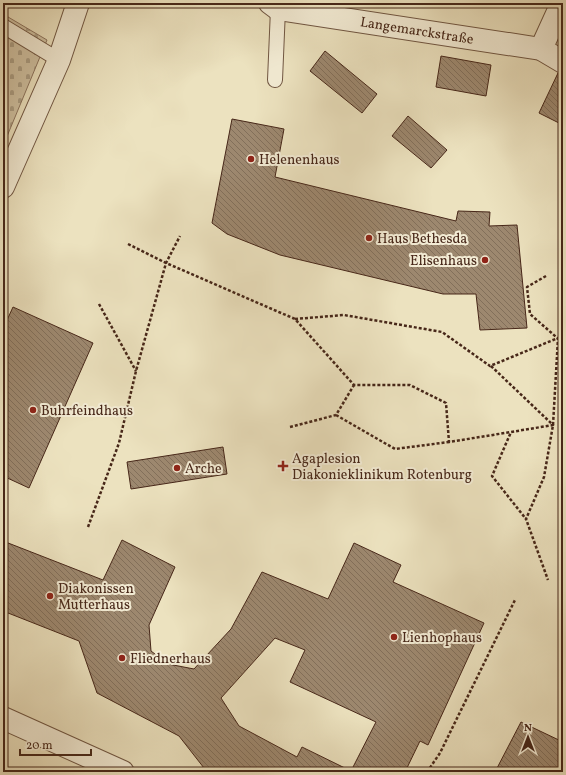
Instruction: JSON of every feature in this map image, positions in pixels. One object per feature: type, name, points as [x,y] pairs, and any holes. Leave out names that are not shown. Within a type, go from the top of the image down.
[{"type":"street","points":[[3,187],[59,60],[78,3]]},
{"type":"street","points":[[540,50],[562,3]]},
{"type":"street","name":"Langemarckstraße","points":[[274,6],[540,50],[563,62]]},
{"type":"street","points":[[3,718],[123,772]]},
{"type":"lane","points":[[274,6],[275,80]]},
{"type":"lane","points":[[3,26],[59,60]]},
{"type":"path","points":[[88,527],[119,443],[136,371],[166,263],[180,236]]},
{"type":"path","points":[[128,244],[166,263],[295,319],[354,384],[410,384],[446,403],[449,442]]},
{"type":"path","points":[[546,276],[527,287],[530,314],[563,343]]},
{"type":"path","points":[[99,304],[136,371]]},
{"type":"path","points":[[295,319],[344,315],[442,332],[490,366],[553,425]]},
{"type":"path","points":[[490,366],[558,338]]},
{"type":"path","points":[[526,519],[544,477],[553,425],[558,338]]},
{"type":"path","points":[[336,415],[354,384]]},
{"type":"path","points":[[290,427],[336,415],[395,449],[553,425]]},
{"type":"path","points":[[511,432],[492,476],[526,519],[548,580]]},
{"type":"path","points":[[427,772],[440,753],[515,600]]},
{"type":"green space","points":[[3,14],[47,40],[3,146]]},
{"type":"building","points":[[325,51],[377,94],[362,113],[310,71]]},
{"type":"building","points":[[441,56],[491,65],[486,96],[436,87]]},
{"type":"building","points":[[558,73],[563,74],[563,125],[539,113]]},
{"type":"building","points":[[408,116],[447,150],[431,168],[392,136]]},
{"type":"building","points":[[232,119],[284,129],[275,177],[456,221],[458,211],[490,212],[489,226],[517,225],[527,328],[480,330],[476,294],[443,294],[280,255],[227,234],[212,223]]},
{"type":"building","name":"Buhrfeindhaus","points":[[13,307],[93,343],[29,488],[3,476],[3,329]]},
{"type":"building","name":"Arche","points":[[223,447],[227,474],[131,489],[127,462]]},
{"type":"building","points":[[122,540],[175,567],[149,625],[151,651],[168,664],[194,669],[231,629],[262,572],[328,599],[354,543],[401,565],[393,582],[484,623],[428,745],[420,741],[405,772],[212,772],[204,768],[179,736],[97,693],[79,641],[3,611],[3,541],[103,580]],"holes":[[[275,638],[305,650],[290,682],[376,722],[351,771],[302,747],[297,757],[239,726],[221,698]]]},
{"type":"building","points":[[521,722],[563,742],[563,772],[495,772]]},
{"type":"place","name":"Helenenhaus","points":[[251,159]]},
{"type":"place","name":"Haus Bethesda","points":[[369,238]]},
{"type":"place","name":"Elisenhaus","points":[[485,260]]},
{"type":"place","name":"Buhrfeindhaus","points":[[33,410]]},
{"type":"place","name":"Agaplesion Diakonieklinikum Rotenburg","points":[[283,466]]},
{"type":"place","name":"Arche","points":[[177,468]]},
{"type":"place","name":"Diakonissen Mutterhaus","points":[[50,596]]},
{"type":"place","name":"Lienhophaus","points":[[394,637]]},
{"type":"place","name":"Fliednerhaus","points":[[122,658]]}]
